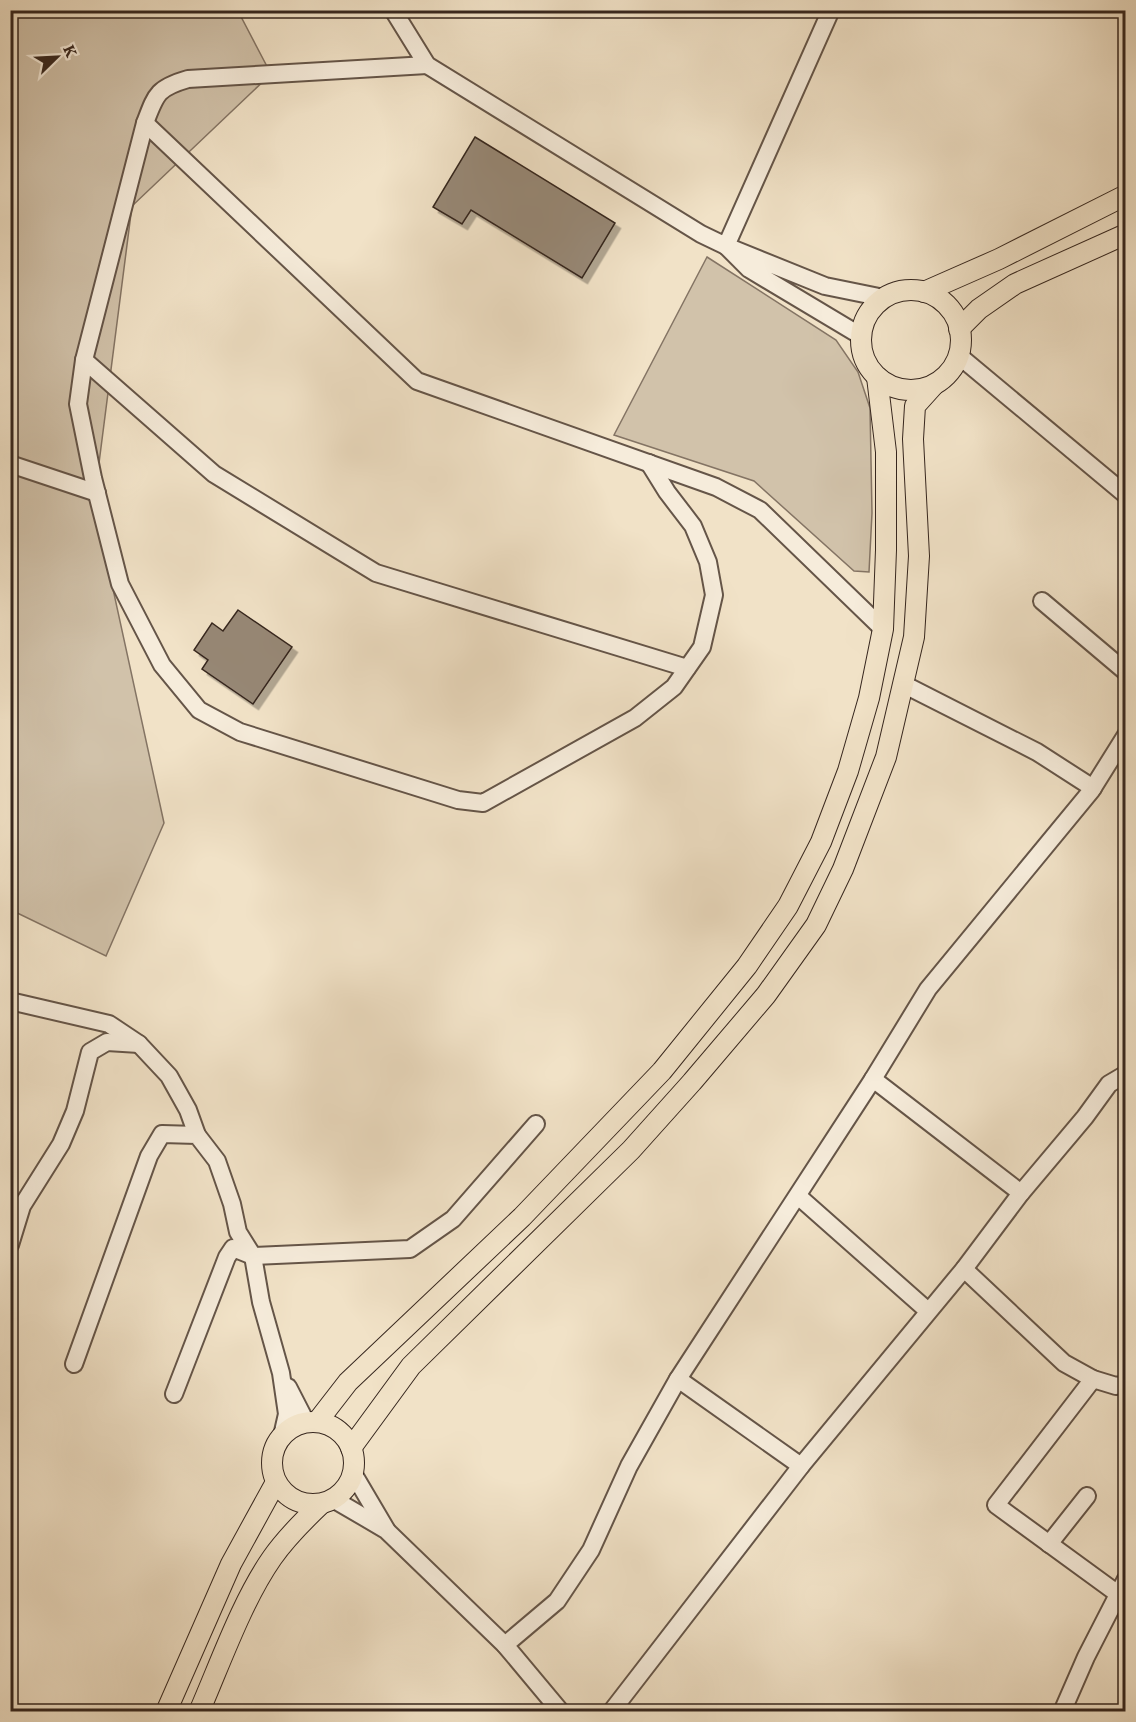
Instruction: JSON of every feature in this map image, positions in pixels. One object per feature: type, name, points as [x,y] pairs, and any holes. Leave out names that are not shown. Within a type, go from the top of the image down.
[{"type":"main road","points":[[924,292],[999,259],[1125,195]]},
{"type":"main road","points":[[959,329],[979,309],[1016,284],[1125,234]]},
{"type":"main road","points":[[351,1448],[411,1366],[631,1150],[772,986],[816,925],[843,869],[886,757],[914,638],[919,556],[914,439],[915,406],[933,386],[946,376],[956,362],[961,346],[955,316],[947,306],[936,297],[924,292],[910,290],[896,292],[884,298],[873,308],[865,321],[861,336],[862,351],[867,365],[876,377],[903,390],[918,390],[933,386]]},
{"type":"main road","points":[[311,1422],[348,1382],[522,1217],[662,1071],[747,966],[788,906],[821,842],[848,771],[869,698],[883,629],[886,452],[876,377]]},
{"type":"main road","points":[[199,1712],[248,1599],[271,1560],[293,1531],[348,1485],[353,1473],[354,1460],[351,1448],[337,1430],[311,1422],[295,1426],[278,1442],[273,1455],[272,1469],[276,1482],[284,1493],[295,1500],[308,1504],[327,1501]]},
{"type":"main road","points":[[166,1712],[231,1564],[276,1482]]},
{"type":"street","points":[[393,10],[427,65],[701,234],[825,286],[884,298]]},
{"type":"street","points":[[726,246],[831,10]]},
{"type":"street","points":[[427,65],[188,80],[168,85],[153,100],[144,123],[84,360],[78,404],[97,494],[120,584],[162,665],[199,710],[240,732],[458,800],[483,802],[635,718],[674,687],[702,647],[714,595],[708,562],[693,526],[667,492],[649,463]]},
{"type":"street","points":[[144,123],[417,381],[716,487],[760,510],[883,629]]},
{"type":"street","points":[[726,246],[749,269],[861,336]]},
{"type":"street","points":[[958,355],[1125,495]]},
{"type":"street","points":[[84,360],[214,474],[376,573],[687,668]]},
{"type":"street","points":[[10,464],[97,494]]},
{"type":"street","points":[[1042,601],[1125,672]]},
{"type":"street","points":[[903,684],[1037,752],[1093,788]]},
{"type":"street","points":[[505,1645],[556,1601],[591,1550],[629,1466],[678,1379],[798,1196],[928,990],[1093,788],[1125,735]]},
{"type":"street","points":[[10,1001],[109,1024],[139,1044],[168,1076],[188,1110],[196,1135],[217,1161],[232,1204],[238,1232],[253,1256],[261,1302],[281,1373],[287,1414],[282,1437]]},
{"type":"street","points":[[10,1245],[22,1206],[61,1144],[75,1111],[90,1052],[107,1042],[139,1044]]},
{"type":"street","points":[[611,1712],[801,1466],[964,1269],[1021,1192],[1085,1117],[1109,1084],[1125,1074]]},
{"type":"street","points":[[873,1079],[1021,1192]]},
{"type":"street","points":[[174,1394],[227,1257],[233,1248],[253,1256],[410,1249],[453,1219],[536,1124]]},
{"type":"street","points":[[74,1364],[149,1156],[162,1134],[196,1135]]},
{"type":"street","points":[[798,1196],[928,1311]]},
{"type":"street","points":[[964,1269],[1064,1363],[1093,1379],[1116,1386],[1125,1384]]},
{"type":"street","points":[[281,1373],[311,1422]]},
{"type":"street","points":[[678,1379],[801,1466]]},
{"type":"street","points":[[1062,1712],[1086,1657],[1122,1587],[1049,1544],[996,1505],[1093,1379]]},
{"type":"street","points":[[353,1473],[386,1530],[505,1645],[561,1712]]},
{"type":"street","points":[[1049,1544],[1087,1496]]},
{"type":"street","points":[[327,1501],[386,1530]]},
{"type":"shaded area","points":[[10,11],[238,11],[271,74],[132,206],[94,502],[164,823],[106,956],[11,910]]},
{"type":"shaded area","points":[[707,257],[836,340],[858,372],[870,408],[872,513],[869,572],[854,571],[754,481],[614,435]]},
{"type":"building","points":[[475,137],[615,223],[582,278],[471,210],[462,224],[433,207]]},
{"type":"building","points":[[238,610],[292,647],[253,704],[202,669],[208,660],[194,650],[212,623],[223,631]]}]
